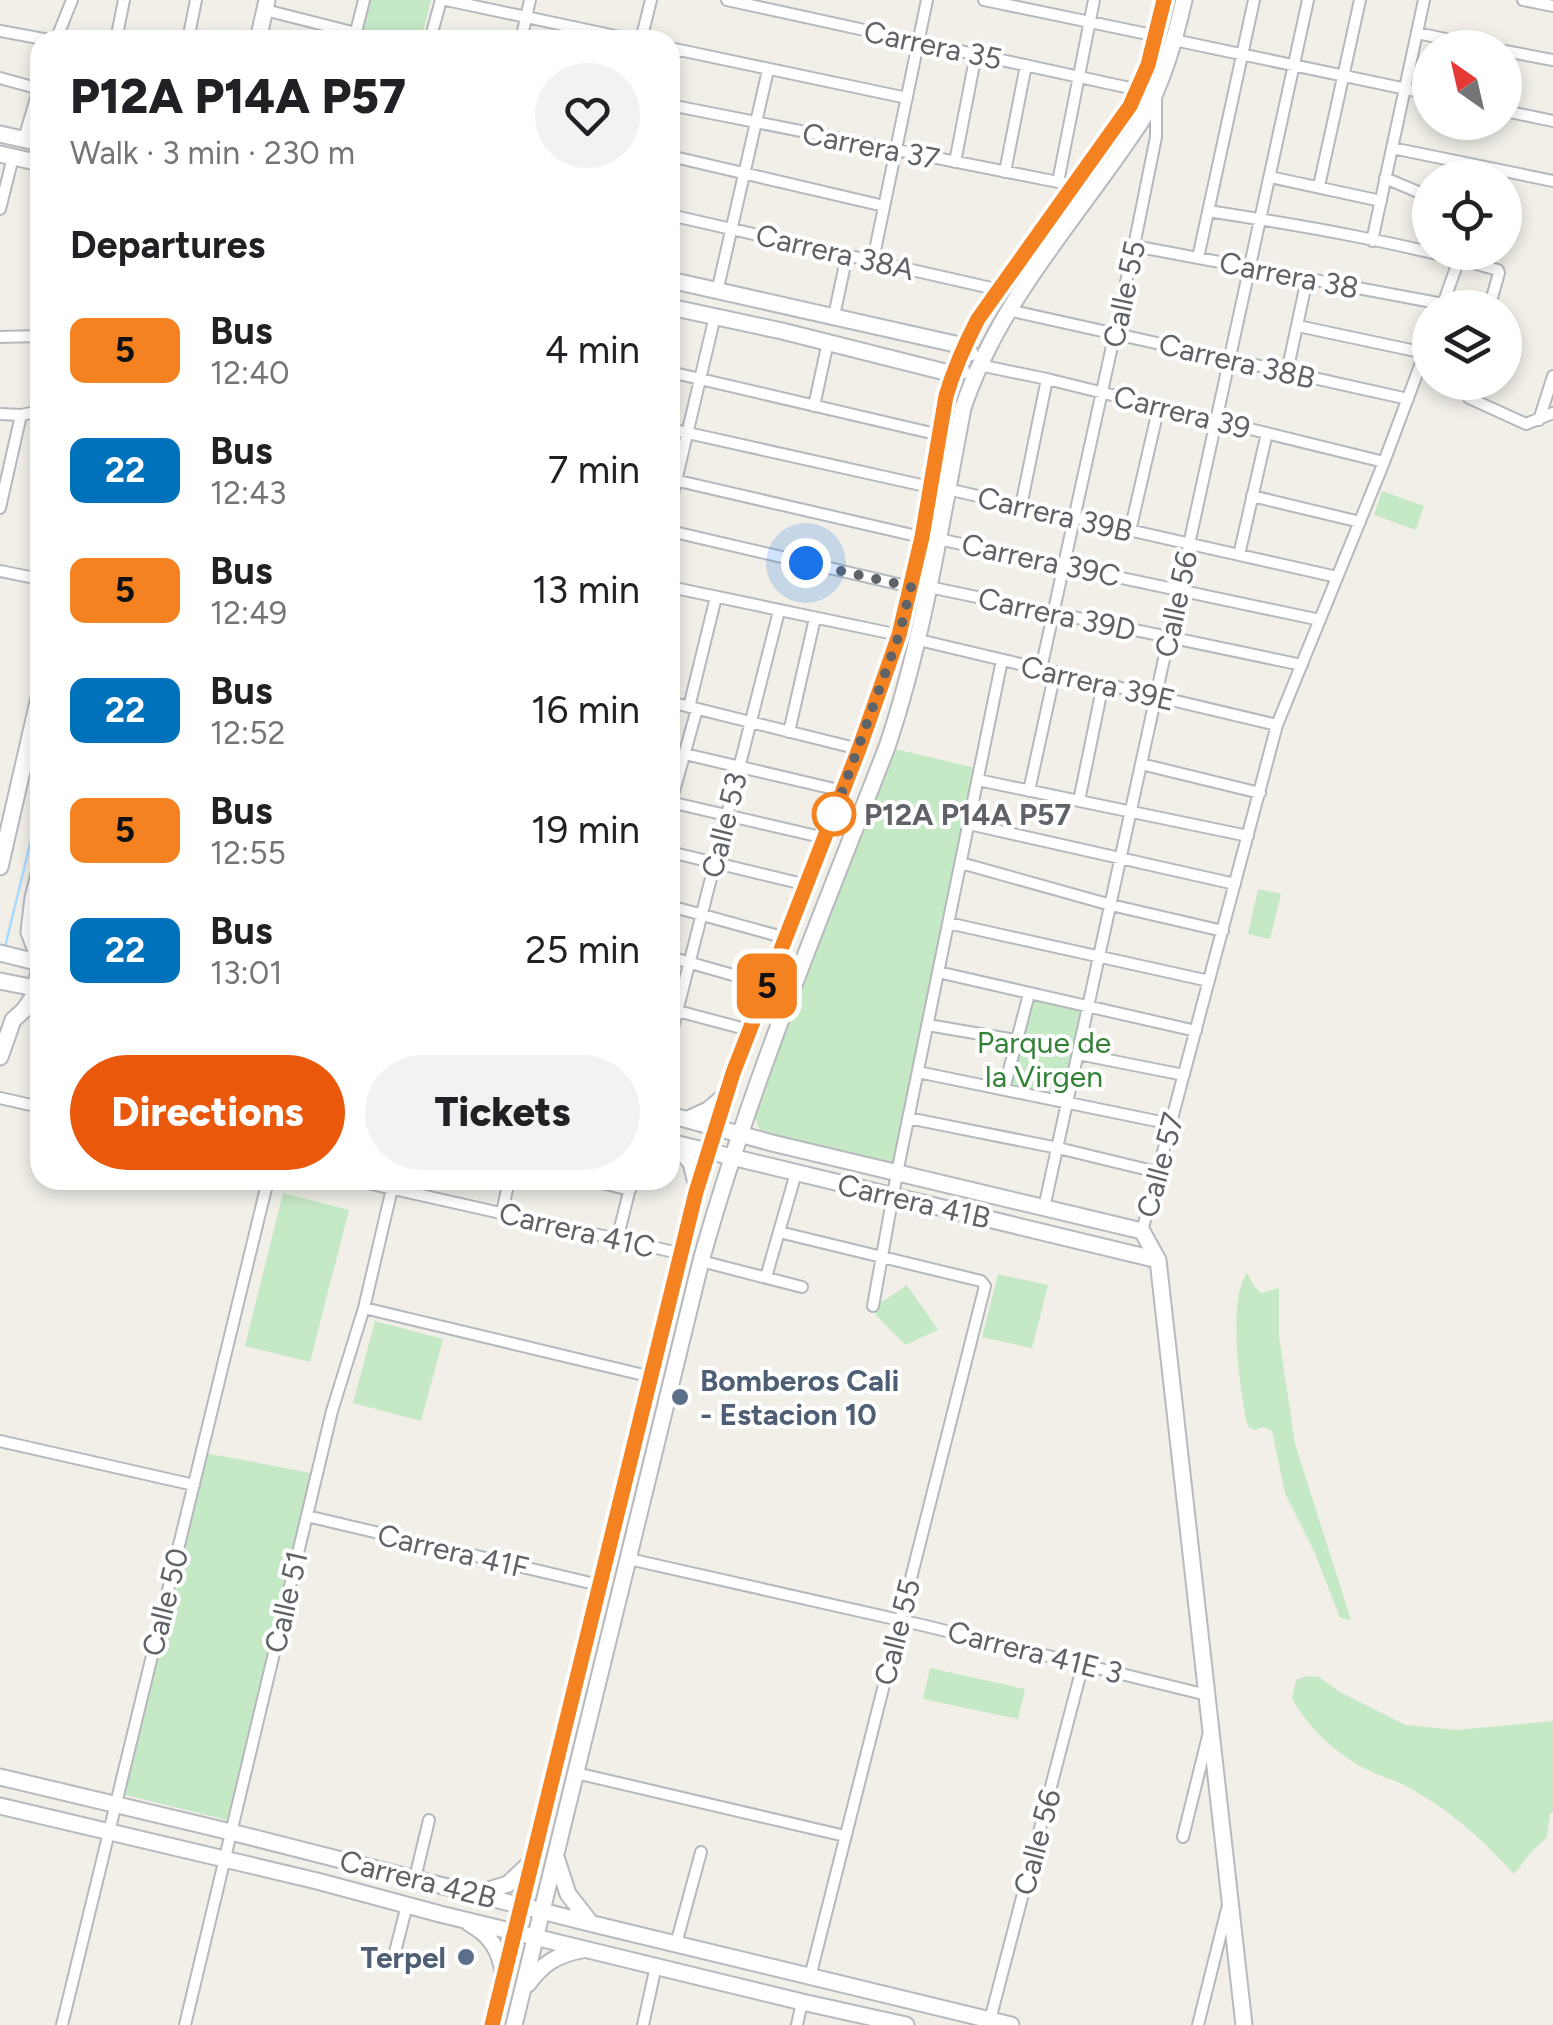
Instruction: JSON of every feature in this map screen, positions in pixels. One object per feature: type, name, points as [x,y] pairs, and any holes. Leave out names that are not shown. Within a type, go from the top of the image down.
[{"type":"main road","points":[[939,340],[966,334],[1000,290],[1066,184],[1111,136],[1139,90],[1164,0]]},
{"type":"main road","points":[[514,2025],[719,1196],[754,1089],[906,692],[929,588],[930,538],[939,488],[963,408],[1008,310],[1124,148],[1156,93],[1184,0]]},
{"type":"main road","points":[[260,30],[266,5]]},
{"type":"main road","points":[[0,134],[30,141]]},
{"type":"main road","points":[[680,283],[964,346],[980,365]]},
{"type":"main road","points":[[741,322],[750,321],[755,315],[756,307],[750,298]]},
{"type":"main road","points":[[782,331],[775,324],[775,316],[781,308],[789,307]]},
{"type":"main road","points":[[680,309],[953,374],[980,365]]},
{"type":"main road","points":[[939,488],[940,435],[946,396],[978,319]]},
{"type":"main road","points":[[925,366],[942,378],[946,396]]},
{"type":"main road","points":[[492,2025],[696,1192],[733,1073],[859,749],[930,538]]},
{"type":"main road","points":[[0,867],[8,796],[30,725]]},
{"type":"main road","points":[[0,953],[30,960]]},
{"type":"main road","points":[[0,980],[30,987]]},
{"type":"main road","points":[[0,1057],[13,1020],[24,1010],[30,993]]},
{"type":"main road","points":[[733,1073],[741,1086],[754,1089]]},
{"type":"main road","points":[[754,1089],[752,1106],[758,1126],[772,1143]]},
{"type":"main road","points":[[688,1120],[708,1110],[726,1094]]},
{"type":"main road","name":"Carrera 41B","points":[[680,1118],[1142,1231]]},
{"type":"main road","name":"Carrera 41B","points":[[680,1145],[1158,1260]]},
{"type":"main road","points":[[680,1151],[695,1173],[696,1192]]},
{"type":"main road","points":[[719,1196],[739,1172],[766,1166]]},
{"type":"main road","name":"Calle 57","points":[[1142,1231],[1158,1260],[1244,2025]]},
{"type":"main road","name":"Carrera 42B","points":[[0,1777],[1010,2025]]},
{"type":"main road","name":"Carrera 42B","points":[[0,1806],[906,2025]]},
{"type":"main road","points":[[474,1893],[498,1889],[518,1877],[537,1847]]},
{"type":"main road","points":[[556,1855],[568,1894],[593,1924]]},
{"type":"main road","points":[[415,1907],[415,1890],[424,1882],[434,1882]]},
{"type":"main road","points":[[463,1919],[492,1942],[502,1962],[502,1982]]},
{"type":"main road","points":[[519,2006],[529,1981],[548,1962],[588,1949]]},
{"type":"street","points":[[57,30],[72,0]]},
{"type":"street","points":[[118,30],[124,0]]},
{"type":"street","points":[[190,30],[196,0]]},
{"type":"street","points":[[356,30],[364,0]]},
{"type":"street","points":[[434,30],[444,0],[579,30]]},
{"type":"street","points":[[523,30],[530,0]]},
{"type":"street","points":[[642,30],[652,0]]},
{"type":"street","name":"Carrera 35","points":[[727,0],[1139,90]]},
{"type":"street","points":[[873,260],[927,0]]},
{"type":"street","points":[[984,0],[1037,5],[1089,22],[1156,36]]},
{"type":"street","points":[[1066,184],[1078,76],[1094,0]]},
{"type":"street","points":[[1198,258],[1254,0]]},
{"type":"street","name":"Calle 56","points":[[1044,1208],[1308,0]]},
{"type":"street","points":[[1320,186],[1360,0]]},
{"type":"street","points":[[1418,30],[1424,0]]},
{"type":"street","points":[[1523,0],[1553,6]]},
{"type":"street","points":[[266,5],[338,30]]},
{"type":"street","points":[[0,31],[30,36]]},
{"type":"street","points":[[1174,40],[1412,90]]},
{"type":"street","points":[[680,50],[907,98]]},
{"type":"street","points":[[954,162],[976,54]]},
{"type":"street","points":[[1522,54],[1553,60]]},
{"type":"street","points":[[1372,240],[1412,56]]},
{"type":"street","points":[[1004,172],[1026,65]]},
{"type":"street","points":[[717,292],[768,70]]},
{"type":"street","points":[[0,78],[30,85]]},
{"type":"street","name":"Calle 55","points":[[1041,669],[1156,138],[1156,93]]},
{"type":"street","name":"Carrera 37","points":[[680,107],[1066,184]]},
{"type":"street","points":[[1522,114],[1553,121]]},
{"type":"street","points":[[1392,148],[1553,181]]},
{"type":"street","points":[[0,209],[6,156]]},
{"type":"street","points":[[680,159],[884,206]]},
{"type":"street","points":[[1270,177],[1381,200]]},
{"type":"street","points":[[1385,178],[1412,189]]},
{"type":"street","points":[[1208,211],[1412,249]]},
{"type":"street","name":"Carrera 38A","points":[[680,217],[1000,290]]},
{"type":"street","name":"Carrera 38","points":[[1134,246],[1412,300]]},
{"type":"street","points":[[834,316],[848,255]]},
{"type":"street","points":[[1287,372],[1307,278]]},
{"type":"street","name":"Carrera 38B","points":[[1008,310],[1408,399]]},
{"type":"street","points":[[680,456],[714,316]]},
{"type":"street","points":[[1298,326],[1412,350]]},
{"type":"street","points":[[0,337],[30,336]]},
{"type":"street","points":[[814,406],[828,342]]},
{"type":"street","name":"Carrera 39","points":[[980,365],[1384,462]]},
{"type":"street","points":[[680,374],[940,435]]},
{"type":"street","points":[[1539,420],[1553,376]]},
{"type":"street","points":[[1020,506],[1047,379]]},
{"type":"street","name":"Calle 57","points":[[1142,1231],[1278,725],[1412,388]]},
{"type":"street","points":[[1474,400],[1526,424],[1553,412]]},
{"type":"street","points":[[1130,530],[1158,406]]},
{"type":"street","points":[[0,414],[30,413]]},
{"type":"street","points":[[1,500],[21,415]]},
{"type":"street","name":"Carrera 39B","points":[[680,431],[1338,578]]},
{"type":"street","points":[[1239,555],[1267,433]]},
{"type":"street","name":"Carrera 39C","points":[[680,481],[1320,620]]},
{"type":"street","points":[[1252,496],[1360,522]]},
{"type":"street","points":[[680,533],[911,587]]},
{"type":"street","points":[[0,571],[30,578]]},
{"type":"street","name":"Carrera 39D","points":[[929,588],[1302,664]]},
{"type":"street","points":[[680,589],[899,635]]},
{"type":"street","points":[[680,771],[716,597]]},
{"type":"street","name":"Calle 53","points":[[680,992],[779,611]]},
{"type":"street","points":[[789,732],[815,618]]},
{"type":"street","name":"Carrera 39E","points":[[919,640],[1278,725]]},
{"type":"street","points":[[872,1306],[1002,660]]},
{"type":"street","points":[[1028,791],[1055,672]]},
{"type":"street","points":[[1080,801],[1103,684]]},
{"type":"street","points":[[680,705],[859,749]]},
{"type":"street","points":[[685,754],[843,791]]},
{"type":"street","points":[[1142,764],[1260,793]]},
{"type":"street","points":[[978,780],[1248,836]]},
{"type":"street","points":[[680,804],[825,838]]},
{"type":"street","points":[[968,824],[1235,884]]},
{"type":"street","points":[[680,854],[807,885]]},
{"type":"street","points":[[961,863],[1223,931]]},
{"type":"street","points":[[680,909],[786,938]]},
{"type":"street","points":[[948,923],[1209,981]]},
{"type":"street","points":[[680,960],[768,985]]},
{"type":"street","points":[[938,972],[1196,1031]]},
{"type":"street","points":[[1004,1089],[1029,994]]},
{"type":"street","points":[[680,1012],[749,1030]]},
{"type":"street","points":[[928,1025],[1015,1040]]},
{"type":"street","points":[[1078,1054],[1184,1075]]},
{"type":"street","points":[[918,1072],[1170,1124]]},
{"type":"street","points":[[0,1098],[30,1105]]},
{"type":"street","points":[[908,1118],[1158,1172]]},
{"type":"street","points":[[766,1277],[796,1173]]},
{"type":"street","name":"Calle 50","points":[[62,2025],[266,1190]]},
{"type":"street","name":"Calle 51","points":[[185,2025],[306,1516],[332,1411],[364,1308],[391,1190]]},
{"type":"street","name":"Carrera 41C","points":[[415,1190],[682,1254]]},
{"type":"street","points":[[502,1213],[507,1190]]},
{"type":"street","points":[[617,1240],[630,1190]]},
{"type":"street","points":[[779,1232],[882,1256]]},
{"type":"street","name":"Calle 55","points":[[810,1977],[985,1286],[882,1256]]},
{"type":"street","points":[[701,1261],[802,1287]]},
{"type":"street","points":[[364,1308],[652,1377]]},
{"type":"street","points":[[0,1441],[194,1485]]},
{"type":"street","name":"Carrera 41F","points":[[306,1516],[599,1585]]},
{"type":"street","name":"Carrera 41E 3","points":[[629,1559],[1207,1695]]},
{"type":"street","name":"Calle 56","points":[[990,2020],[1083,1664]]},
{"type":"street","points":[[1183,1837],[1211,1726]]},
{"type":"street","points":[[576,1773],[846,1836]]},
{"type":"street","points":[[415,1878],[429,1820]]},
{"type":"street","points":[[676,1944],[701,1852]]},
{"type":"street","points":[[1198,2025],[1230,1898]]},
{"type":"street","points":[[394,1952],[415,1907]]},
{"type":"street","points":[[643,2025],[656,1966]]},
{"type":"street","points":[[797,2025],[802,2002]]},
{"type":"green space","points":[[368,0],[431,0],[424,30],[361,30]]},
{"type":"green space","points":[[1382,491],[1424,506],[1416,530],[1374,515]]},
{"type":"green space","points":[[887,747],[980,769],[897,1173],[764,1135],[752,1106]]},
{"type":"green space","points":[[1258,889],[1281,894],[1270,939],[1248,934]]},
{"type":"green space","name":"Parque de la Virgen","points":[[1029,994],[1088,1008],[1068,1102],[1004,1089]]},
{"type":"green space","points":[[283,1193],[349,1210],[310,1362],[245,1346]]},
{"type":"green space","points":[[1247,1273],[1261,1293],[1279,1288],[1279,1337],[1295,1444],[1351,1620],[1340,1618],[1314,1551],[1285,1493],[1272,1431],[1248,1427],[1236,1325],[1241,1286]]},
{"type":"green space","points":[[998,1274],[1048,1285],[1032,1348],[982,1337]]},
{"type":"green space","points":[[907,1285],[938,1330],[905,1345],[876,1315],[876,1306]]},
{"type":"green space","points":[[375,1321],[443,1339],[421,1421],[353,1403]]},
{"type":"green space","points":[[205,1453],[311,1473],[227,1820],[122,1794]]},
{"type":"green space","points":[[930,1668],[1025,1689],[1018,1719],[923,1699]]},
{"type":"green space","points":[[1319,1677],[1405,1725],[1457,1730],[1553,1721],[1553,1812],[1547,1837],[1514,1874],[1436,1804],[1358,1765],[1326,1741],[1292,1699],[1296,1680]]},
{"type":"waterway","points":[[5,947],[30,844]]},
{"type":"bus line","name":"5","points":[[492,2025],[696,1192],[733,1073],[899,635],[922,537],[951,379],[978,319],[1111,136],[1139,90],[1164,0]]},
{"type":"place","name":"P12A P14A P57","points":[[834,814]]},
{"type":"place","name":"Bomberos Cali - Estacion 10","points":[[680,1397]]},
{"type":"place","name":"Terpel","points":[[466,1957]]},
{"type":"route","points":[[806,563],[911,587],[899,635],[834,814]]}]
